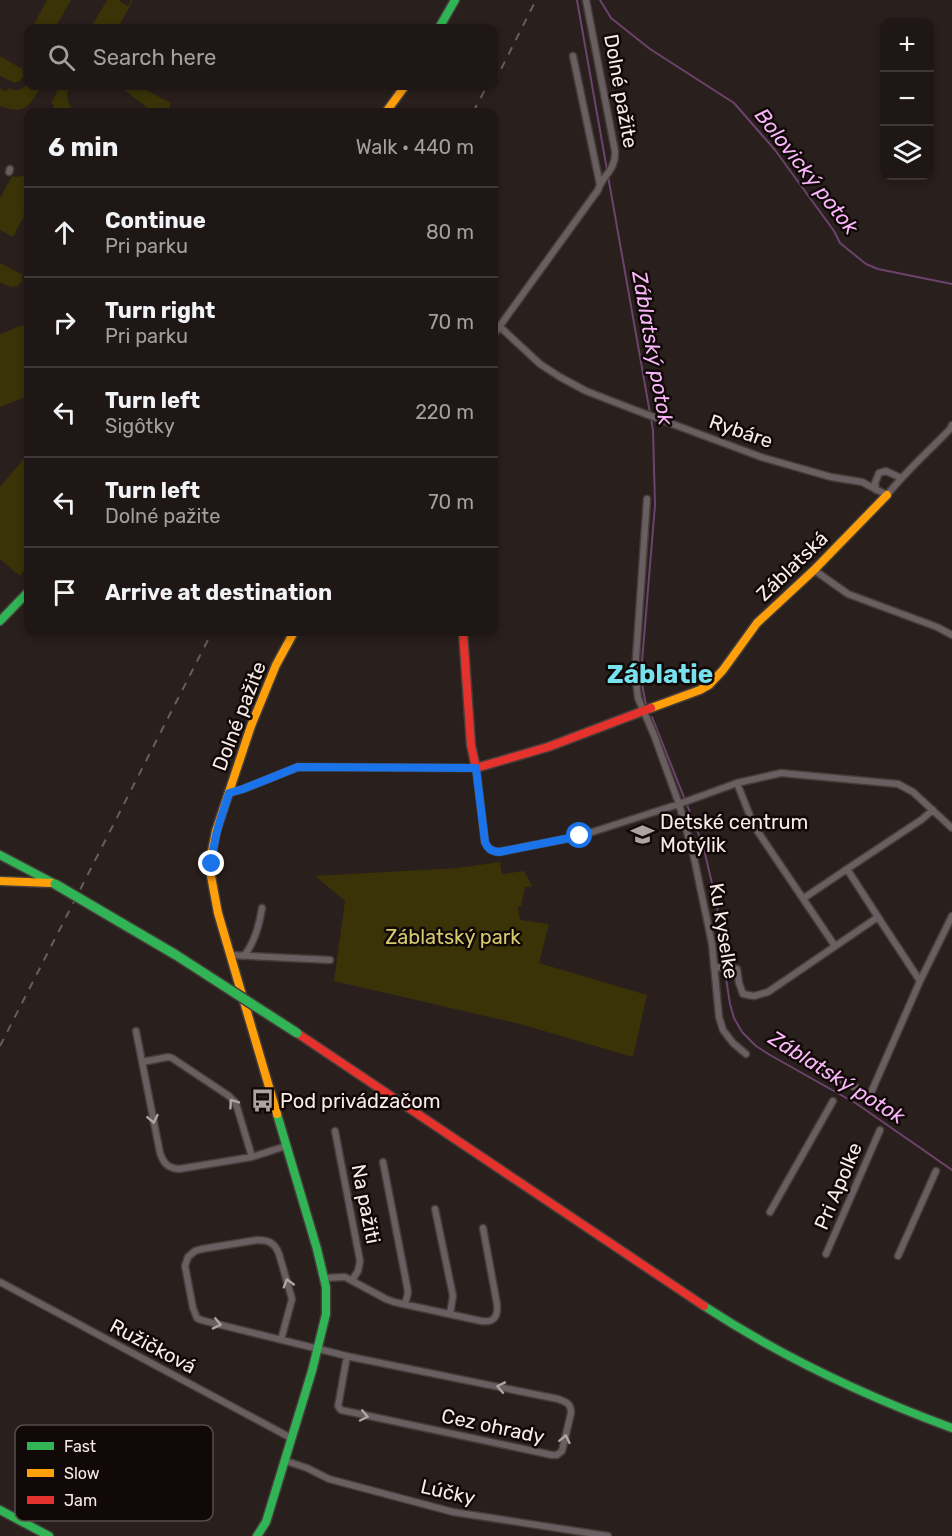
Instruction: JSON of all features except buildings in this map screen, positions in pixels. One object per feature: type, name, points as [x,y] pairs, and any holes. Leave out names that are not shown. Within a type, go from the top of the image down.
[{"type":"street","points":[[442,24],[455,0]]},
{"type":"street","name":"Dolné pažite","points":[[499,326],[598,190],[615,159],[586,0]]},
{"type":"street","name":"Dolné pažite","points":[[573,56],[602,182]]},
{"type":"street","points":[[389,108],[402,90]]},
{"type":"street","name":"Rybáre","points":[[499,326],[540,364],[586,391],[761,457],[831,477],[862,482],[887,495]]},
{"type":"street","name":"Záblatská","points":[[476,768],[548,747],[709,685],[757,624],[814,570],[952,425]]},
{"type":"street","points":[[876,490],[875,483],[879,473],[886,471],[901,478]]},
{"type":"street","points":[[643,712],[638,698],[635,672],[647,499]]},
{"type":"street","points":[[814,570],[849,594],[937,627],[952,635]]},
{"type":"street","points":[[0,621],[24,595]]},
{"type":"street","name":"Dolné pažite","points":[[257,1536],[266,1522],[286,1461],[318,1349],[327,1298],[317,1249],[230,955],[215,901],[211,876],[213,841],[251,726],[276,665],[292,636]]},
{"type":"street","points":[[463,636],[471,745],[485,842],[493,851],[499,852],[580,836],[737,783],[781,773],[898,784],[913,792],[952,828]]},
{"type":"street","name":"Ku kyselke","points":[[643,712],[654,735],[679,804],[693,853],[716,966],[719,1017],[723,1030],[746,1054]]},
{"type":"street","points":[[229,793],[298,767],[476,768]]},
{"type":"street","points":[[737,783],[754,825],[835,946]]},
{"type":"street","points":[[804,898],[933,810]]},
{"type":"street","points":[[0,855],[55,884],[176,955],[297,1033],[631,1258],[754,1337],[856,1389],[952,1428]]},
{"type":"street","points":[[847,869],[920,981]]},
{"type":"street","points":[[0,881],[55,884]]},
{"type":"street","points":[[244,956],[252,946],[262,908]]},
{"type":"street","points":[[792,1055],[870,1095],[920,981],[952,916]]},
{"type":"street","name":"Ku kyselke","points":[[716,966],[737,969],[743,994],[753,996],[768,992],[878,917]]},
{"type":"street","points":[[230,955],[330,960]]},
{"type":"street","points":[[136,1031],[160,1153],[168,1167],[179,1169],[252,1157],[286,1146]]},
{"type":"street","points":[[142,1062],[172,1058],[229,1096],[237,1107],[252,1157]]},
{"type":"street","points":[[770,1212],[833,1101]]},
{"type":"street","name":"Pri Apolke","points":[[826,1254],[880,1130]]},
{"type":"street","name":"Na pažiti","points":[[335,1131],[360,1261],[352,1280]]},
{"type":"street","name":"Na pažiti","points":[[382,1162],[408,1286],[405,1304]]},
{"type":"street","points":[[898,1256],[936,1171]]},
{"type":"street","points":[[435,1209],[453,1296],[450,1314]]},
{"type":"street","points":[[324,1278],[341,1276],[386,1299],[492,1321],[496,1317],[498,1305],[483,1228]]},
{"type":"street","points":[[257,1240],[272,1242],[277,1248],[292,1296],[281,1340],[197,1318],[185,1266],[188,1257],[202,1249],[257,1240]]},
{"type":"street","name":"Ružičková","points":[[0,1282],[291,1438]]},
{"type":"street","name":"Cez ohrady","points":[[281,1340],[568,1402],[571,1413],[562,1451],[557,1455],[552,1455],[341,1410],[339,1401],[347,1356]]},
{"type":"street","name":"Lúčky","points":[[286,1461],[307,1468],[328,1479],[453,1512],[608,1536]]},
{"type":"street","points":[[0,1510],[15,1518]]},
{"type":"street","points":[[21,1521],[49,1536]]},
{"type":"green space","points":[[47,0],[71,0],[57,24],[34,24]]},
{"type":"green space","points":[[107,0],[118,0],[128,6],[133,0],[120,24],[93,24]]},
{"type":"green space","points":[[0,56],[22,69],[23,76],[20,81],[14,83],[0,76]]},
{"type":"green space","points":[[24,87],[24,90],[39,90],[26,107],[15,110],[0,106],[0,88],[6,92],[8,88],[19,90]]},
{"type":"green space","points":[[58,90],[68,90],[68,100],[72,108],[53,108],[54,105],[51,103]]},
{"type":"green space","points":[[124,90],[146,90],[171,103],[169,108],[148,108]]},
{"type":"green space","points":[[12,176],[24,176],[24,216],[13,237],[0,230],[0,198]]},
{"type":"green space","points":[[0,263],[23,275],[21,279],[23,280],[18,286],[11,287],[0,282]]},
{"type":"green space","points":[[24,325],[24,398],[0,407],[0,334]]},
{"type":"green space","points":[[24,459],[24,571],[20,576],[0,559],[0,487]]},
{"type":"green space","name":"Záblatský park","points":[[500,862],[502,874],[524,871],[532,886],[525,887],[521,906],[518,906],[520,920],[549,924],[539,963],[647,995],[633,1057],[520,1024],[334,981],[345,901],[315,876],[457,868]]},
{"type":"waterway","name":"Záblatský potok","points":[[577,0],[607,170]]},
{"type":"waterway","name":"Bolovický potok","points":[[600,0],[611,18],[650,49],[734,103],[775,150],[834,231],[840,243],[866,264],[878,269],[952,284]]},
{"type":"waterway","name":"Záblatský potok","points":[[608,176],[653,430],[655,505],[641,674],[646,705]]},
{"type":"waterway","name":"Záblatský potok","points":[[652,717],[703,845],[717,905],[730,1004],[734,1018],[742,1032],[756,1046],[857,1104],[952,1170]]},
{"type":"railway","points":[[498,75],[536,0]]},
{"type":"railway","points":[[475,108],[485,90]]},
{"type":"railway","points":[[0,1046],[210,636]]},
{"type":"traffic: fast","points":[[441,24],[455,0]]},
{"type":"traffic: fast","points":[[0,621],[24,596]]},
{"type":"traffic: fast","points":[[0,855],[55,884]]},
{"type":"traffic: fast","points":[[55,884],[176,955],[297,1033]]},
{"type":"traffic: fast","points":[[257,1536],[266,1522],[312,1371],[326,1314],[326,1287],[317,1249],[277,1114]]},
{"type":"traffic: fast","points":[[704,1306],[794,1359],[888,1403],[952,1428]]},
{"type":"traffic: fast","points":[[0,1510],[15,1518]]},
{"type":"traffic: fast","points":[[21,1521],[49,1536]]},
{"type":"traffic: slow","points":[[389,108],[402,90]]},
{"type":"traffic: slow","points":[[651,708],[709,685],[723,670],[757,623],[814,570],[887,495]]},
{"type":"traffic: slow","points":[[277,1114],[218,913],[211,876],[216,831],[251,726],[276,665],[292,636]]},
{"type":"traffic: slow","points":[[0,881],[51,883]]},
{"type":"traffic: jam","points":[[463,636],[471,745],[476,768],[548,747],[651,708]]},
{"type":"traffic: jam","points":[[297,1033],[704,1306]]},
{"type":"place","name":"Detské centrum Motýlik","points":[[642,834]]},
{"type":"place","name":"Pod privádzačom","points":[[262,1101]]},
{"type":"district","name":"Záblatie","points":[[660,674]]},
{"type":"route","points":[[212,864],[213,841],[229,793],[291,769],[309,766],[476,768],[485,842],[488,848],[499,852],[580,836]]}]
